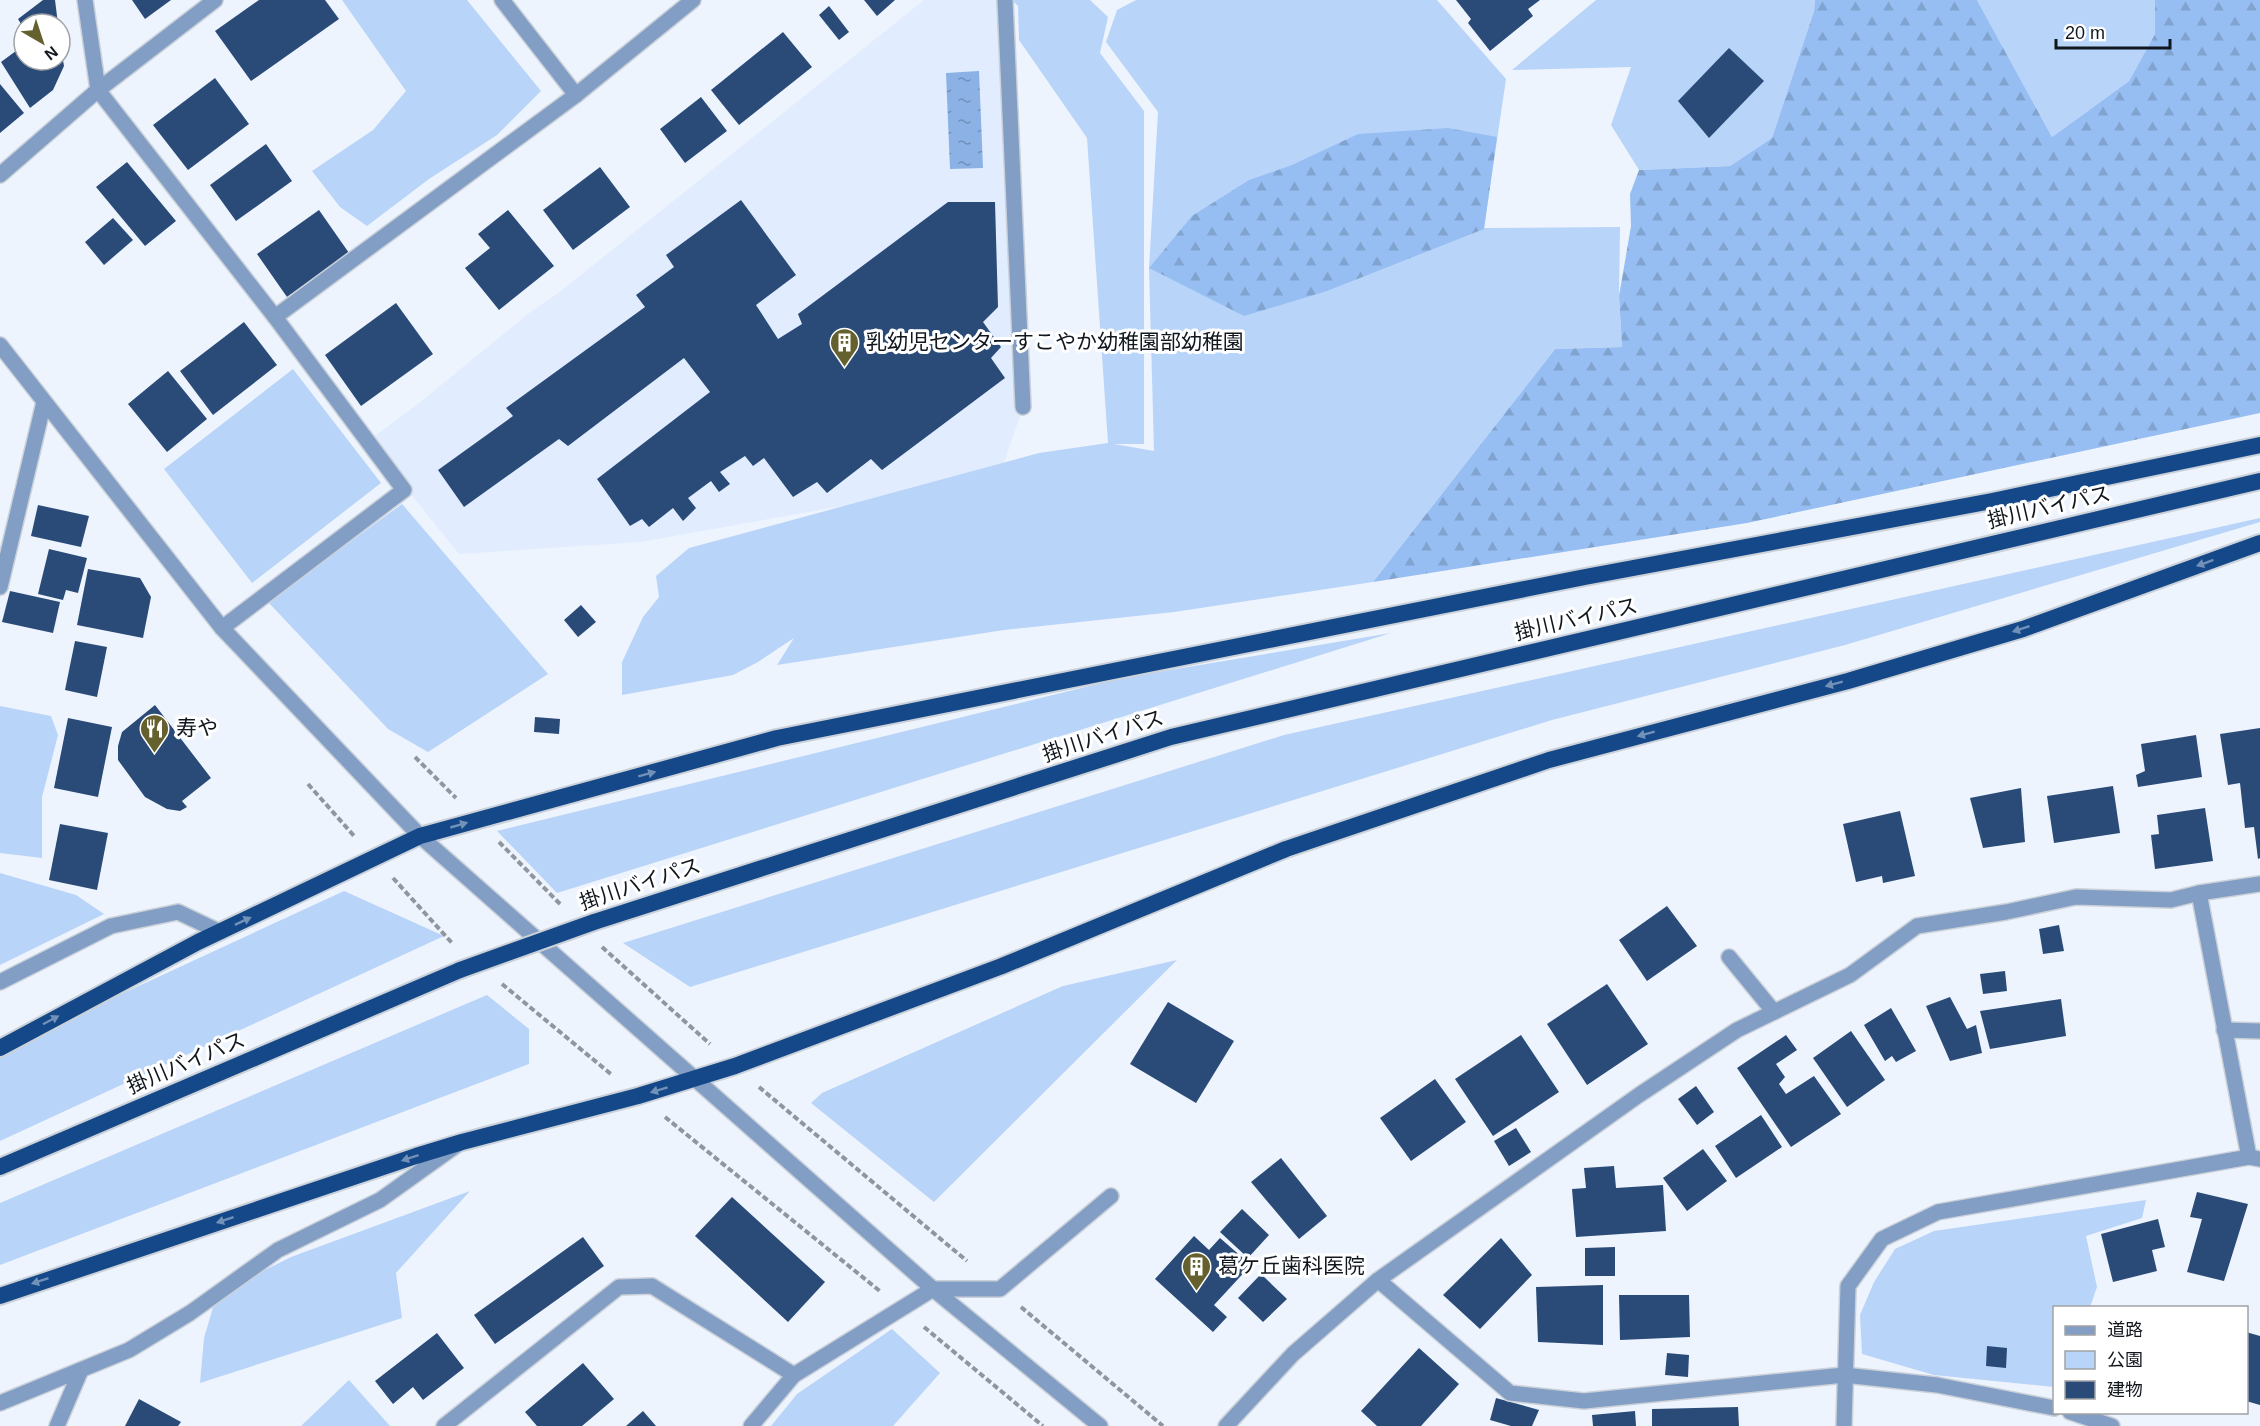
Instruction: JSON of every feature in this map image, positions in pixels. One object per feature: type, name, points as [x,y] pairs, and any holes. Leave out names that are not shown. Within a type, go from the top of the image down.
[{"type":"highway","points":[[0,1048],[220,932],[420,836],[777,738],[1573,579],[1992,501],[2260,445]]},
{"type":"highway","name":"掛川バイパス","points":[[0,1167],[460,970],[595,931],[1171,737],[2260,481]]},
{"type":"highway","points":[[0,1296],[462,1142],[638,1096],[735,1066],[1002,966],[1286,849],[1549,760],[1848,681],[2023,629],[2260,543]]},
{"type":"street","points":[[85,0],[98,90],[275,317],[404,490],[222,628]]},
{"type":"street","points":[[0,175],[98,90],[215,0]]},
{"type":"street","points":[[502,0],[576,95]]},
{"type":"street","points":[[275,317],[576,95],[693,0]]},
{"type":"street","points":[[1005,0],[1023,407]]},
{"type":"street","points":[[0,345],[222,628],[420,836],[933,1289],[1100,1426]]},
{"type":"street","points":[[0,587],[44,402]]},
{"type":"street","points":[[1226,1426],[1293,1354],[1378,1280],[1639,1095],[1737,1030],[1850,975],[1917,926],[2006,912],[2076,897],[2171,900],[2199,893],[2260,884]]},
{"type":"street","points":[[1844,1426],[1848,1286],[1882,1239],[1938,1212],[2255,1158],[2224,1030],[2199,893]]},
{"type":"street","points":[[0,982],[111,926],[178,912],[220,932]]},
{"type":"street","points":[[1729,957],[1774,1012]]},
{"type":"street","points":[[2224,1030],[2260,1031]]},
{"type":"street","points":[[0,1403],[140,1344],[190,1313],[279,1250],[380,1200],[462,1142]]},
{"type":"street","points":[[751,1426],[794,1375],[933,1289],[1000,1289],[1111,1196]]},
{"type":"street","points":[[1378,1280],[1510,1394],[1584,1401],[1844,1375],[1937,1385],[2053,1408]]},
{"type":"street","points":[[444,1426],[619,1287],[651,1286],[794,1375]]},
{"type":"street","points":[[57,1426],[81,1370]]},
{"type":"street","points":[[2073,1414],[2112,1426]]},
{"type":"path","points":[[416,757],[561,905]]},
{"type":"path","points":[[595,931],[735,1066],[1163,1426]]},
{"type":"shaded area","points":[[924,0],[997,0],[1023,407],[999,478],[641,542],[459,554],[368,441],[419,403],[529,313],[557,294]]},
{"type":"green space","points":[[342,0],[467,0],[541,91],[497,135],[429,179],[367,226],[340,207],[312,171],[373,130],[406,91]]},
{"type":"green space","points":[[1012,0],[1090,0],[1108,17],[1100,53],[1144,111],[1144,444],[1114,444],[1154,451],[1149,268],[1158,112],[1106,42],[1117,10],[1136,0],[1437,0],[1506,79],[1484,228],[1620,227],[1619,296],[1622,347],[1555,349],[1373,582],[1174,612],[1004,630],[777,665],[794,638],[758,662],[733,675],[622,695],[622,662],[643,617],[659,597],[656,576],[689,548],[1039,453],[1108,443],[1087,138],[1019,40],[1018,6]]},
{"type":"green space","points":[[1596,0],[1815,0],[1814,11],[1772,138],[1730,166],[1639,170],[1611,125],[1631,67],[1512,70]]},
{"type":"green space","points":[[1815,0],[1977,0],[2052,137],[2129,81],[2155,34],[2155,0],[2260,0],[2260,413],[1747,523],[1373,582],[1555,349],[1622,347],[1619,296],[1631,226],[1630,194],[1639,170],[1730,166],[1772,138],[1814,11]]},
{"type":"green space","points":[[1977,0],[2155,0],[2155,34],[2129,81],[2052,137]]},
{"type":"green space","points":[[1448,128],[1497,137],[1484,229],[1327,291],[1244,316],[1149,268],[1192,216],[1249,180],[1292,165],[1358,134]]},
{"type":"green space","points":[[293,369],[381,483],[252,583],[164,469]]},
{"type":"green space","points":[[402,504],[548,674],[428,752],[388,729],[268,602]]},
{"type":"green space","points":[[2260,518],[2260,522],[1845,645],[1552,720],[690,987],[623,943],[1284,735]]},
{"type":"green space","points":[[1391,633],[557,893],[497,831],[1122,678]]},
{"type":"green space","points":[[0,706],[51,716],[58,735],[42,797],[42,858],[0,853]]},
{"type":"green space","points":[[0,873],[76,895],[104,914],[0,965]]},
{"type":"green space","points":[[344,891],[444,936],[0,1141],[0,1050]]},
{"type":"green space","points":[[1177,960],[934,1202],[811,1103],[822,1093],[1063,986]]},
{"type":"green space","points":[[487,995],[529,1029],[529,1064],[0,1265],[0,1203]]},
{"type":"green space","points":[[470,1191],[396,1273],[402,1318],[200,1383],[204,1338],[217,1294],[291,1257]]},
{"type":"green space","points":[[2146,1200],[2142,1218],[2086,1236],[2097,1287],[2090,1306],[2053,1306],[2053,1387],[1934,1375],[1862,1354],[1860,1315],[1874,1282],[1895,1249],[1934,1231]]},
{"type":"green space","points":[[892,1329],[940,1373],[893,1426],[771,1426],[797,1394]]},
{"type":"green space","points":[[349,1380],[390,1426],[301,1426]]},
{"type":"water","points":[[979,71],[983,168],[950,169],[946,73]]},
{"type":"building","points":[[43,0],[55,0],[56,12],[27,12]]},
{"type":"building","points":[[132,0],[171,0],[145,19]]},
{"type":"building","points":[[259,0],[325,0],[339,19],[251,81],[215,31]]},
{"type":"building","points":[[864,0],[895,0],[877,16]]},
{"type":"building","points":[[1456,0],[1540,0],[1528,9],[1533,16],[1490,51],[1468,23],[1471,19]]},
{"type":"building","points":[[829,6],[849,32],[839,40],[819,15]]},
{"type":"building","points":[[783,32],[812,67],[739,125],[711,90]]},
{"type":"building","points":[[1729,48],[1764,81],[1709,138],[1678,101]]},
{"type":"building","points":[[12,54],[12,72],[61,72],[53,90],[30,108],[1,62]]},
{"type":"building","points":[[215,78],[249,124],[188,170],[153,125]]},
{"type":"building","points":[[0,84],[24,113],[0,133]]},
{"type":"building","points":[[701,97],[727,131],[685,163],[660,129]]},
{"type":"building","points":[[266,144],[292,181],[236,221],[210,185]]},
{"type":"building","points":[[127,162],[176,221],[145,246],[96,187]]},
{"type":"building","points":[[600,167],[630,207],[573,250],[543,210]]},
{"type":"building","name":"乳幼児センターすこやか幼稚園部幼稚園","points":[[741,200],[796,275],[756,305],[778,339],[802,324],[798,314],[948,202],[995,202],[998,307],[983,322],[1001,347],[991,358],[1005,378],[882,470],[871,459],[827,493],[817,482],[793,497],[764,458],[753,466],[745,456],[720,472],[730,484],[719,492],[711,481],[688,498],[696,508],[683,521],[673,508],[649,527],[642,519],[630,526],[597,479],[710,392],[684,358],[568,446],[559,439],[464,507],[438,470],[513,416],[506,408],[645,307],[636,295],[674,267],[666,255]]},
{"type":"building","points":[[319,210],[349,253],[287,297],[257,254]]},
{"type":"building","points":[[508,210],[554,266],[499,310],[465,268],[490,248],[478,234]]},
{"type":"building","points":[[113,218],[133,240],[104,265],[85,242]]},
{"type":"building","points":[[396,303],[433,354],[361,406],[325,355]]},
{"type":"building","points":[[244,322],[277,365],[213,415],[180,371]]},
{"type":"building","points":[[168,371],[207,419],[167,452],[128,404]]},
{"type":"building","points":[[38,505],[89,516],[81,547],[31,536]]},
{"type":"building","points":[[49,549],[87,558],[78,593],[66,590],[63,600],[38,594]]},
{"type":"building","points":[[88,569],[140,578],[151,597],[143,638],[77,625]]},
{"type":"building","points":[[10,591],[60,602],[53,633],[2,622]]},
{"type":"building","points":[[581,605],[596,622],[578,637],[564,620]]},
{"type":"building","points":[[75,641],[107,647],[97,697],[65,690]]},
{"type":"building","name":"寿や","points":[[155,705],[211,778],[182,801],[187,807],[180,811],[167,809],[145,797],[118,760],[118,746],[122,732]]},
{"type":"building","points":[[535,717],[560,719],[559,734],[534,732]]},
{"type":"building","points":[[68,718],[112,727],[98,797],[54,788]]},
{"type":"building","points":[[2260,728],[2260,858],[2258,859],[2254,827],[2245,828],[2240,783],[2228,785],[2220,734]]},
{"type":"building","points":[[2196,735],[2202,777],[2138,787],[2136,775],[2145,771],[2141,744]]},
{"type":"building","points":[[2113,786],[2120,833],[2054,843],[2047,796]]},
{"type":"building","points":[[2021,788],[2025,842],[1983,848],[1970,798]]},
{"type":"building","points":[[2205,808],[2213,861],[2155,869],[2151,835],[2159,834],[2157,815]]},
{"type":"building","points":[[1900,811],[1915,876],[1883,883],[1882,876],[1856,882],[1843,824]]},
{"type":"building","points":[[60,824],[108,833],[97,890],[49,880]]},
{"type":"building","points":[[1667,906],[1697,946],[1647,981],[1619,940]]},
{"type":"building","points":[[2059,925],[2064,951],[2043,954],[2039,929]]},
{"type":"building","points":[[2005,971],[2007,991],[1983,994],[1980,974]]},
{"type":"building","points":[[1607,984],[1648,1044],[1587,1085],[1547,1024]]},
{"type":"building","points":[[1950,997],[1967,1029],[1976,1025],[1982,1053],[1950,1061],[1926,1006]]},
{"type":"building","points":[[2061,999],[2066,1036],[1990,1049],[1980,1011]]},
{"type":"building","points":[[1168,1002],[1234,1041],[1196,1103],[1130,1064]]},
{"type":"building","points":[[1891,1008],[1916,1051],[1896,1062],[1892,1056],[1885,1061],[1864,1025]]},
{"type":"building","points":[[1851,1031],[1885,1080],[1847,1107],[1813,1058]]},
{"type":"building","points":[[1521,1035],[1559,1092],[1493,1136],[1455,1079]]},
{"type":"building","points":[[1786,1035],[1797,1050],[1776,1064],[1785,1077],[1779,1084],[1786,1094],[1814,1076],[1841,1114],[1791,1147],[1737,1068]]},
{"type":"building","points":[[1435,1079],[1466,1122],[1411,1161],[1380,1118]]},
{"type":"building","points":[[1696,1086],[1714,1112],[1697,1125],[1678,1099]]},
{"type":"building","points":[[1761,1115],[1782,1147],[1736,1178],[1715,1146]]},
{"type":"building","points":[[1516,1128],[1531,1152],[1509,1166],[1494,1141]]},
{"type":"building","points":[[1703,1149],[1727,1181],[1687,1211],[1663,1178]]},
{"type":"building","points":[[1281,1158],[1327,1216],[1299,1239],[1251,1182]]},
{"type":"building","points":[[1614,1166],[1616,1188],[1663,1185],[1666,1231],[1576,1237],[1572,1189],[1586,1188],[1584,1168]]},
{"type":"building","points":[[2197,1192],[2248,1204],[2224,1281],[2187,1272],[2202,1219],[2190,1217]]},
{"type":"building","points":[[732,1197],[825,1282],[788,1322],[695,1236]]},
{"type":"building","points":[[1242,1209],[1269,1235],[1248,1258],[1220,1232]]},
{"type":"building","points":[[2158,1219],[2165,1247],[2152,1250],[2157,1271],[2113,1282],[2101,1234]]},
{"type":"building","name":"葛ケ丘歯科医院","points":[[1194,1236],[1209,1250],[1220,1238],[1251,1265],[1214,1305],[1227,1317],[1213,1332],[1155,1279]]},
{"type":"building","points":[[583,1237],[604,1266],[495,1344],[474,1315]]},
{"type":"building","points":[[1501,1238],[1532,1275],[1480,1329],[1443,1295]]},
{"type":"building","points":[[1615,1247],[1615,1276],[1585,1276],[1585,1248]]},
{"type":"building","points":[[1261,1274],[1287,1299],[1263,1322],[1238,1298]]},
{"type":"building","points":[[1603,1285],[1603,1345],[1538,1342],[1536,1287]]},
{"type":"building","points":[[1619,1295],[1689,1295],[1690,1337],[1620,1340]]},
{"type":"building","points":[[437,1333],[464,1368],[423,1400],[413,1387],[393,1404],[375,1381]]},
{"type":"building","points":[[2248,1333],[2260,1336],[2260,1405],[2248,1402]]},
{"type":"building","points":[[1987,1346],[2007,1348],[2006,1368],[1986,1366]]},
{"type":"building","points":[[1419,1348],[1459,1384],[1421,1426],[1377,1426],[1361,1411]]},
{"type":"building","points":[[1667,1353],[1689,1355],[1688,1377],[1665,1375]]},
{"type":"building","points":[[583,1363],[614,1399],[582,1426],[537,1426],[525,1412]]},
{"type":"building","points":[[1496,1398],[1539,1410],[1532,1426],[1511,1426],[1490,1420]]},
{"type":"building","points":[[139,1399],[181,1422],[178,1426],[125,1426]]},
{"type":"building","points":[[1738,1407],[1739,1426],[1652,1426],[1652,1409]]},
{"type":"building","points":[[643,1411],[656,1426],[626,1426]]},
{"type":"building","points":[[1635,1411],[1636,1426],[1593,1426],[1592,1415]]},
{"type":"place","name":"乳幼児センターすこやか幼稚園部幼稚園","points":[[845,368]]},
{"type":"place","name":"寿や","points":[[155,754]]},
{"type":"place","name":"葛ケ丘歯科医院","points":[[1197,1292]]}]
